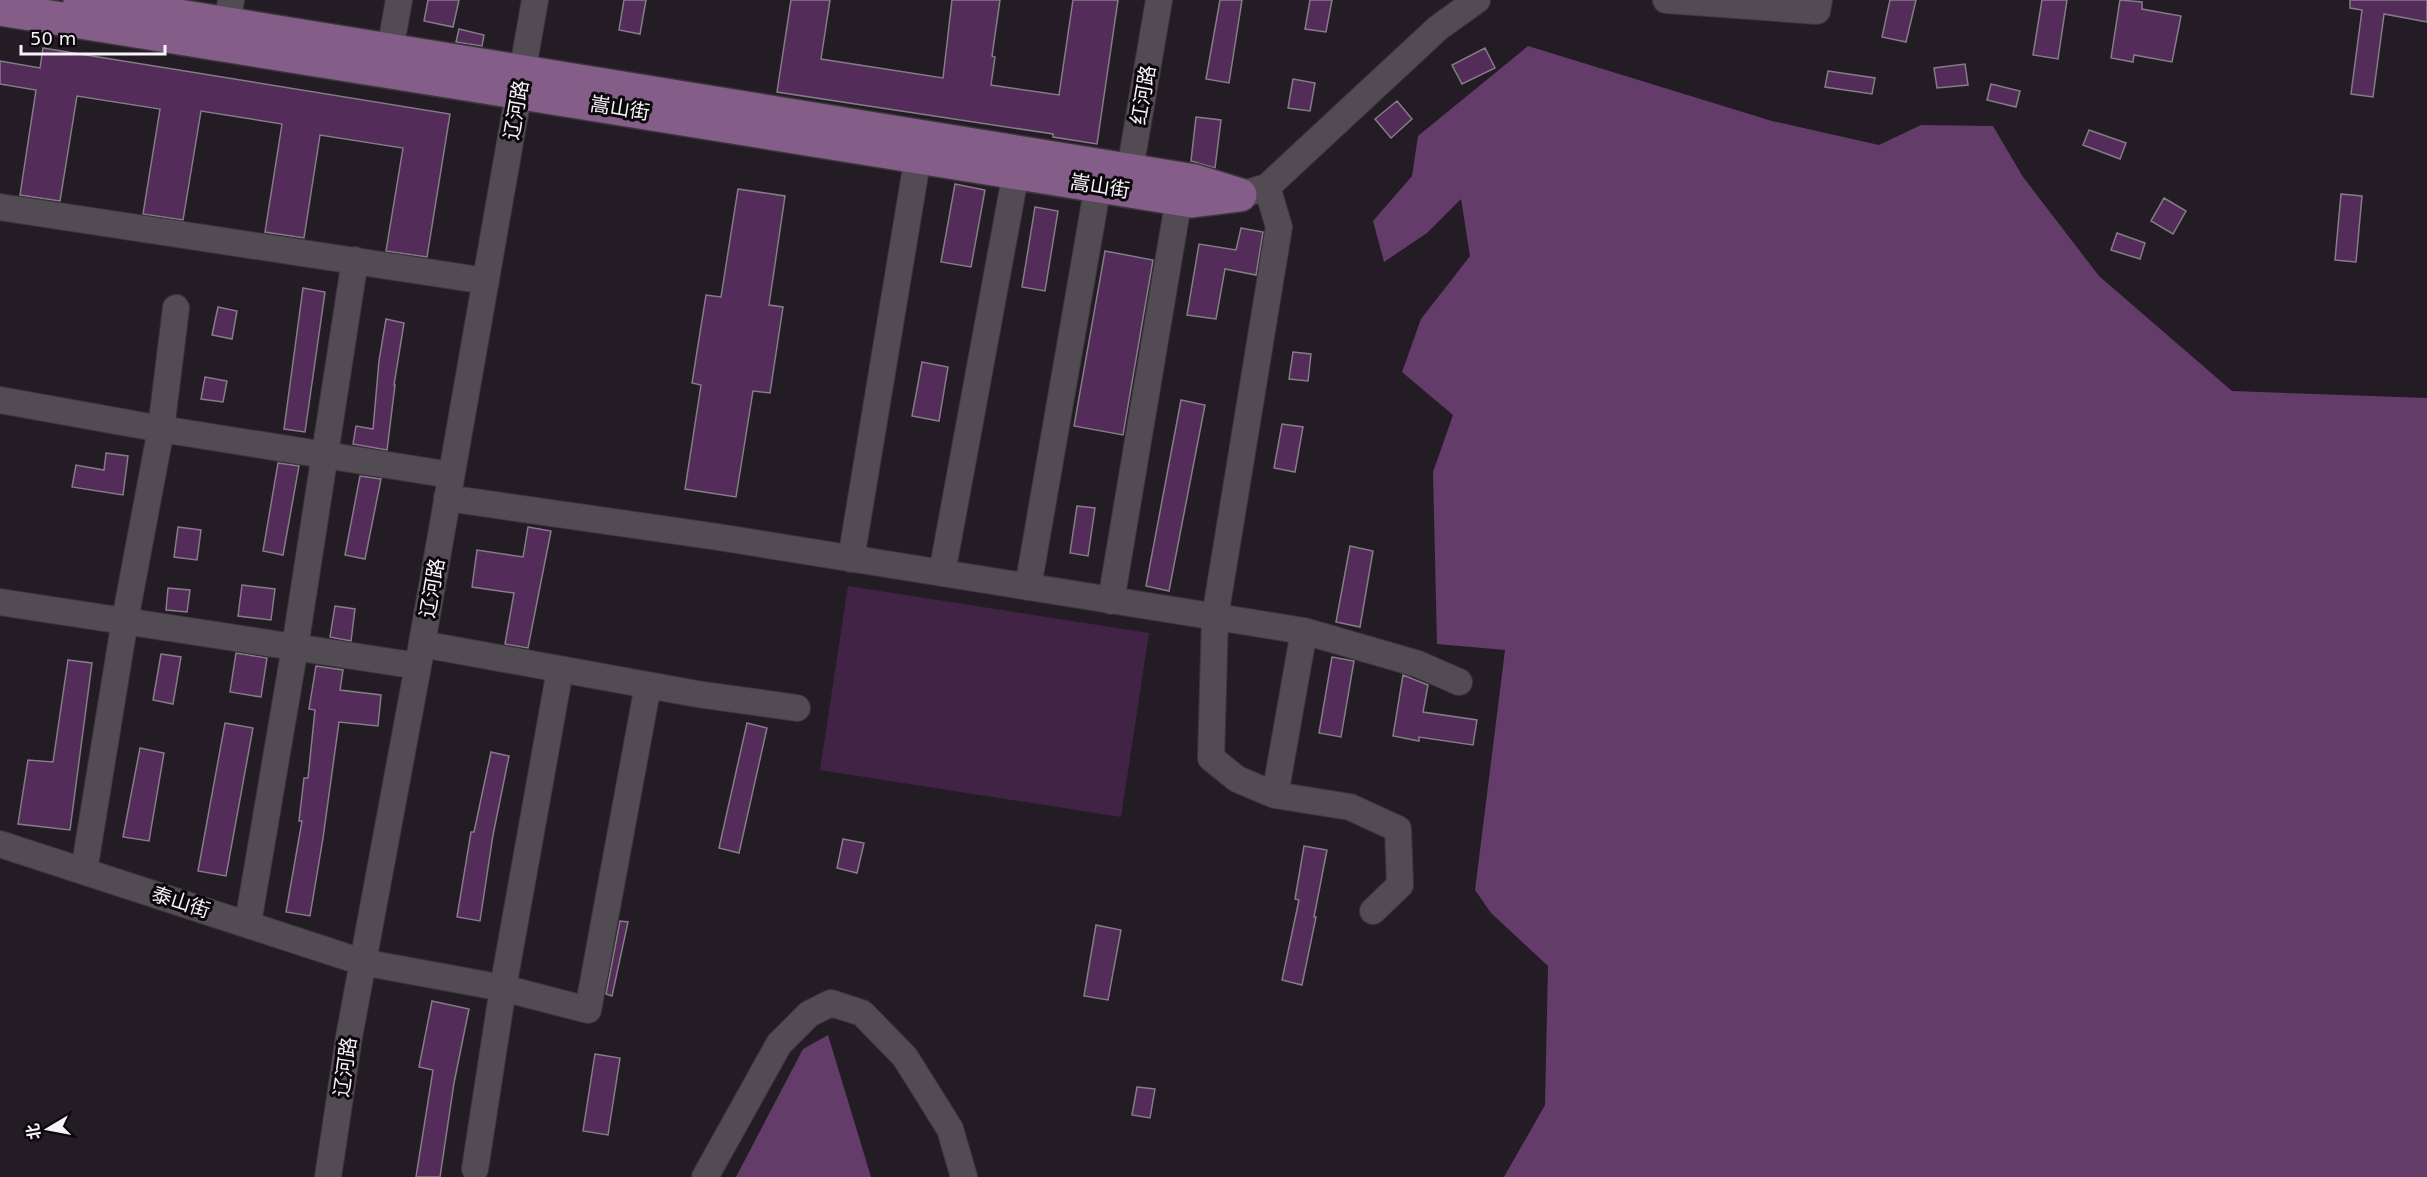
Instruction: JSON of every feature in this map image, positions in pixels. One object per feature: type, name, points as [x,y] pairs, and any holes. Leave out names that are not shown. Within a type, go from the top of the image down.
[{"type":"main road","name":"嵩山街","points":[[80,0],[229,12],[521,82],[1016,172],[1118,182],[1195,181],[1253,191]]},
{"type":"main road","name":"嵩山街","points":[[0,9],[521,82],[1118,182],[1192,201],[1253,191]]},
{"type":"street","points":[[390,50],[399,0]]},
{"type":"street","name":"辽河路","points":[[328,1177],[362,962],[420,655],[535,0]]},
{"type":"street","name":"红河路","points":[[1028,587],[1159,0]]},
{"type":"street","points":[[1373,911],[1400,885],[1398,829],[1350,807],[1275,795],[1237,779],[1211,758],[1215,617],[1279,227],[1253,191],[1437,28],[1477,0]]},
{"type":"street","points":[[1666,0],[1818,6]]},
{"type":"street","points":[[851,559],[918,156]]},
{"type":"street","points":[[942,573],[1016,172]]},
{"type":"street","points":[[1111,601],[1179,198]]},
{"type":"street","points":[[0,207],[486,281]]},
{"type":"street","points":[[248,923],[295,646],[355,260]]},
{"type":"street","points":[[84,871],[125,620],[161,429],[176,308]]},
{"type":"street","points":[[0,400],[161,429],[324,454],[449,487],[851,559],[1304,631],[1418,664],[1458,682]]},
{"type":"street","points":[[0,602],[295,646],[420,655],[560,670],[797,708]]},
{"type":"street","points":[[1275,795],[1304,631]]},
{"type":"street","points":[[475,1169],[503,987],[560,670]]},
{"type":"street","name":"泰山街","points":[[0,844],[362,962],[503,987],[588,1010],[648,685]]},
{"type":"street","points":[[705,1177],[779,1044],[808,1014],[831,1003],[862,1013],[905,1056],[950,1129],[964,1177]]},
{"type":"shaded area","points":[[1528,46],[1772,121],[1879,145],[1921,125],[1993,126],[2023,177],[2099,276],[2232,391],[2427,398],[2427,1177],[1504,1177],[1545,1105],[1548,966],[1491,913],[1475,890],[1505,650],[1437,644],[1433,472],[1453,415],[1402,372],[1421,319],[1470,256],[1461,199],[1427,233],[1384,262],[1373,221],[1412,176],[1418,136]]},
{"type":"shaded area","points":[[848,586],[1149,633],[1121,817],[820,770]]},
{"type":"shaded area","points":[[828,1035],[871,1177],[736,1177],[803,1049]]},
{"type":"building","points":[[428,0],[459,0],[453,27],[424,21]]},
{"type":"building","points":[[624,0],[646,0],[640,34],[619,30]]},
{"type":"building","points":[[791,0],[830,0],[821,59],[943,78],[952,0],[1000,0],[992,56],[995,57],[991,85],[1059,95],[1073,0],[1118,0],[1097,144],[1053,137],[1053,134],[777,92]]},
{"type":"building","points":[[1220,0],[1242,0],[1229,83],[1206,79]]},
{"type":"building","points":[[1310,0],[1332,0],[1326,32],[1305,29]]},
{"type":"building","points":[[1890,0],[1916,0],[1906,42],[1882,37]]},
{"type":"building","points":[[2042,0],[2067,0],[2058,59],[2033,55]]},
{"type":"building","points":[[2120,0],[2142,2],[2142,9],[2181,16],[2172,62],[2134,55],[2133,62],[2111,58]]},
{"type":"building","points":[[2350,0],[2427,0],[2427,22],[2384,14],[2373,97],[2351,94],[2362,10],[2350,8]]},
{"type":"building","points":[[459,29],[484,35],[482,46],[456,42]]},
{"type":"building","points":[[43,48],[450,114],[427,257],[386,251],[403,148],[320,135],[304,238],[265,232],[282,124],[201,111],[183,220],[143,214],[160,109],[77,96],[60,201],[20,195],[36,90],[0,84],[0,61],[40,68]]},
{"type":"building","points":[[1485,48],[1495,68],[1462,84],[1452,65]]},
{"type":"building","points":[[1965,64],[1968,85],[1937,88],[1934,68]]},
{"type":"building","points":[[1828,71],[1875,78],[1872,94],[1825,87]]},
{"type":"building","points":[[1293,79],[1315,83],[1310,111],[1288,108]]},
{"type":"building","points":[[1991,84],[2020,91],[2016,107],[1987,100]]},
{"type":"building","points":[[1397,101],[1412,119],[1391,138],[1375,119]]},
{"type":"building","points":[[1196,117],[1221,120],[1215,168],[1191,161]]},
{"type":"building","points":[[2089,130],[2126,143],[2120,159],[2083,145]]},
{"type":"building","points":[[955,184],[985,190],[971,267],[941,262]]},
{"type":"building","points":[[738,189],[785,196],[769,305],[783,307],[770,393],[753,391],[736,497],[685,489],[701,385],[692,383],[706,295],[721,297]]},
{"type":"building","points":[[2341,194],[2362,196],[2356,262],[2335,260]]},
{"type":"building","points":[[2164,198],[2186,211],[2173,234],[2151,221]]},
{"type":"building","points":[[1035,207],[1058,211],[1045,291],[1022,287]]},
{"type":"building","points":[[1241,228],[1263,232],[1256,275],[1225,269],[1216,319],[1187,315],[1199,244],[1236,250]]},
{"type":"building","points":[[2117,233],[2145,243],[2140,259],[2111,250]]},
{"type":"building","points":[[1105,251],[1153,260],[1123,435],[1074,426]]},
{"type":"building","points":[[303,288],[325,292],[305,432],[284,429]]},
{"type":"building","points":[[218,307],[237,311],[232,339],[212,335]]},
{"type":"building","points":[[386,319],[404,323],[387,450],[353,444],[356,426],[373,429],[379,361]]},
{"type":"building","points":[[1293,352],[1311,354],[1308,381],[1289,379]]},
{"type":"building","points":[[922,362],[948,367],[939,421],[912,416]]},
{"type":"building","points":[[205,377],[227,381],[223,402],[201,399]]},
{"type":"building","points":[[1181,400],[1205,405],[1169,591],[1146,586]]},
{"type":"building","points":[[1282,424],[1303,427],[1295,472],[1274,468]]},
{"type":"building","points":[[106,453],[128,456],[123,495],[72,487],[76,465],[104,470]]},
{"type":"building","points":[[278,463],[299,466],[283,555],[263,551]]},
{"type":"building","points":[[360,476],[381,479],[365,559],[345,555]]},
{"type":"building","points":[[1077,506],[1095,508],[1088,556],[1070,553]]},
{"type":"building","points":[[178,527],[201,530],[197,560],[174,557]]},
{"type":"building","points":[[528,527],[551,531],[528,648],[505,644],[514,593],[472,587],[477,550],[523,557]]},
{"type":"building","points":[[1350,546],[1373,551],[1360,627],[1336,622]]},
{"type":"building","points":[[242,585],[275,589],[271,620],[238,616]]},
{"type":"building","points":[[168,588],[190,590],[187,612],[166,610]]},
{"type":"building","points":[[335,606],[355,609],[351,641],[330,637]]},
{"type":"building","points":[[236,653],[267,658],[261,697],[230,692]]},
{"type":"building","points":[[161,654],[181,657],[173,704],[153,700]]},
{"type":"building","points":[[1332,657],[1354,661],[1341,737],[1319,733]]},
{"type":"building","points":[[68,660],[92,663],[70,830],[18,824],[28,760],[53,762]]},
{"type":"building","points":[[316,666],[343,670],[340,690],[381,695],[378,726],[339,722],[310,916],[286,912],[302,821],[299,821],[304,778],[308,778],[315,710],[309,709]]},
{"type":"building","points":[[1403,675],[1428,685],[1423,712],[1477,720],[1473,745],[1419,737],[1419,741],[1393,736]]},
{"type":"building","points":[[225,723],[253,728],[226,876],[198,871]]},
{"type":"building","points":[[747,723],[767,728],[739,853],[719,848]]},
{"type":"building","points":[[140,748],[164,753],[149,841],[123,837]]},
{"type":"building","points":[[491,752],[509,756],[493,835],[480,921],[457,917],[471,832],[474,832]]},
{"type":"building","points":[[843,839],[864,843],[857,873],[837,868]]},
{"type":"building","points":[[1304,846],[1327,850],[1302,985],[1282,980],[1299,900],[1295,899]]},
{"type":"building","points":[[620,921],[628,922],[612,996],[606,994]]},
{"type":"building","points":[[1096,925],[1121,930],[1108,1000],[1084,996]]},
{"type":"building","points":[[432,1001],[469,1009],[454,1083],[440,1177],[416,1177],[433,1070],[419,1067]]},
{"type":"building","points":[[595,1054],[620,1058],[608,1135],[583,1131]]},
{"type":"building","points":[[1137,1087],[1155,1089],[1150,1118],[1132,1115]]}]
